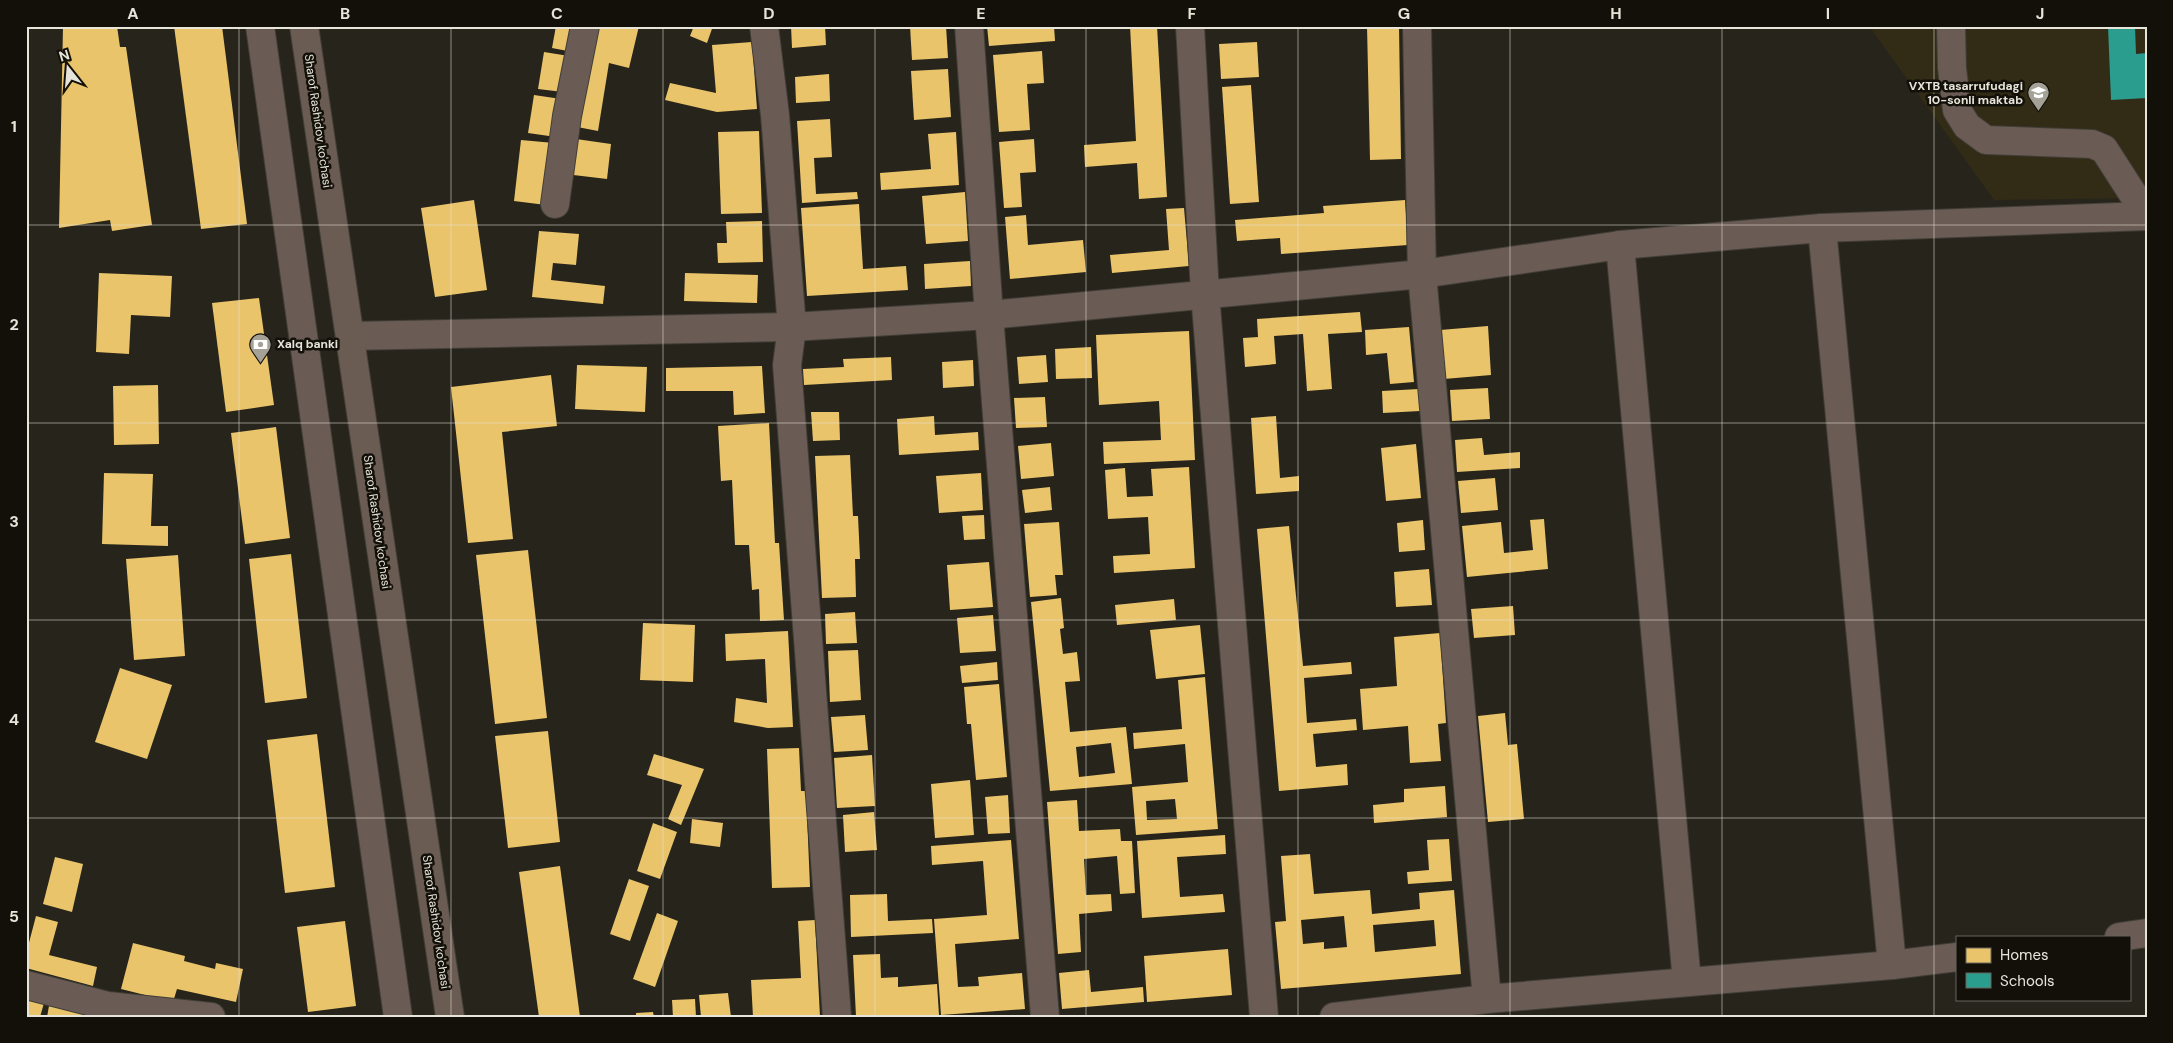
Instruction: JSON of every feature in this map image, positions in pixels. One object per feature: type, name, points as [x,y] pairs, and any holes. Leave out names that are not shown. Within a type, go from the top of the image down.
[{"type":"main road","name":"Sharof Rashidov ko'chasi","points":[[304,26],[450,1017]]},
{"type":"street","points":[[260,26],[398,1017]]},
{"type":"street","points":[[555,204],[567,116],[585,26]]},
{"type":"street","points":[[764,26],[775,115],[792,327],[786,365],[837,1017]]},
{"type":"street","points":[[969,26],[989,315],[1045,1017]]},
{"type":"street","points":[[1190,26],[1204,293],[1264,1017]]},
{"type":"street","points":[[1417,26],[1422,274],[1487,999]]},
{"type":"street","points":[[1950,26],[1952,68],[1958,110],[1967,126],[1986,140],[2092,144],[2104,149],[2147,216]]},
{"type":"street","points":[[350,336],[792,327],[989,315],[1204,293],[1422,274],[1620,245],[1822,228],[2147,216]]},
{"type":"street","points":[[1822,228],[1892,965]]},
{"type":"street","points":[[1620,245],[1688,982]]},
{"type":"street","points":[[2126,936],[2147,933]]},
{"type":"street","points":[[1334,1017],[1487,999],[1892,965],[1956,957]]},
{"type":"street","points":[[26,985],[108,1012],[211,1017]]},
{"type":"shaded area","name":"VXTB tasarrufudagi 10-sonli maktab","points":[[1869,26],[2147,26],[2147,198],[1994,200]]},
{"type":"building: Homes","points":[[63,26],[117,26],[120,47],[126,47],[152,225],[112,231],[110,220],[59,228]]},
{"type":"building: Homes","points":[[174,26],[222,26],[247,224],[201,229]]},
{"type":"building: Homes","points":[[556,26],[578,26],[573,52],[552,48]]},
{"type":"building: Homes","points":[[592,26],[639,26],[629,68],[609,63],[598,131],[572,126]]},
{"type":"building: Homes","points":[[694,26],[713,26],[707,43],[690,36]]},
{"type":"building: Homes","points":[[791,26],[825,26],[826,45],[792,48]]},
{"type":"building: Homes","points":[[910,26],[946,26],[948,58],[912,60]]},
{"type":"building: Homes","points":[[987,26],[1054,26],[1055,41],[989,46]]},
{"type":"building: Homes","points":[[1130,26],[1157,26],[1167,197],[1139,199],[1137,163],[1085,167],[1084,145],[1136,141]]},
{"type":"building: Homes","points":[[1367,26],[1399,26],[1401,159],[1370,160]]},
{"type":"building: Homes","points":[[752,42],[757,109],[717,112],[665,100],[670,83],[716,93],[712,45]]},
{"type":"building: Homes","points":[[1257,42],[1259,77],[1221,79],[1219,44]]},
{"type":"building: Homes","points":[[1042,51],[1044,83],[1027,84],[1030,130],[999,132],[993,55]]},
{"type":"building: Homes","points":[[544,52],[569,56],[563,92],[538,89]]},
{"type":"building: Homes","points":[[948,69],[951,117],[914,120],[911,71]]},
{"type":"building: Homes","points":[[829,74],[830,101],[796,103],[795,77]]},
{"type":"building: Homes","points":[[1251,85],[1259,202],[1230,204],[1222,87]]},
{"type":"building: Homes","points":[[534,95],[561,99],[556,137],[528,133]]},
{"type":"building: Homes","points":[[830,119],[832,157],[814,158],[816,194],[857,192],[858,199],[802,203],[797,121]]},
{"type":"building: Homes","points":[[759,131],[762,213],[721,214],[718,132]]},
{"type":"building: Homes","points":[[956,132],[959,185],[881,190],[880,173],[931,169],[928,134]]},
{"type":"building: Homes","points":[[569,138],[611,144],[607,179],[565,174]]},
{"type":"building: Homes","points":[[1034,139],[1036,172],[1020,173],[1022,207],[1004,208],[999,142]]},
{"type":"building: Homes","points":[[521,140],[554,143],[546,205],[514,201]]},
{"type":"building: Homes","points":[[965,192],[968,241],[926,244],[922,196]]},
{"type":"building: Homes","points":[[474,200],[487,290],[435,297],[421,208]]},
{"type":"building: Homes","points":[[1405,200],[1408,245],[1281,254],[1280,238],[1237,241],[1235,220],[1324,213],[1323,206]]},
{"type":"building: Homes","points":[[859,204],[863,269],[906,266],[908,290],[807,296],[801,208]]},
{"type":"building: Homes","points":[[1184,208],[1189,266],[1112,273],[1110,255],[1169,250],[1166,209]]},
{"type":"building: Homes","points":[[1026,215],[1028,245],[1083,240],[1086,272],[1010,279],[1005,217]]},
{"type":"building: Homes","points":[[762,221],[763,262],[718,263],[717,243],[727,243],[726,222]]},
{"type":"building: Homes","points":[[539,231],[579,234],[576,265],[553,263],[551,280],[605,286],[603,304],[532,297]]},
{"type":"building: Homes","points":[[970,261],[971,286],[925,289],[924,264]]},
{"type":"building: Homes","points":[[99,273],[172,276],[170,317],[131,315],[129,354],[96,352]]},
{"type":"building: Homes","points":[[685,273],[758,275],[757,303],[684,301]]},
{"type":"building: Homes","points":[[259,298],[274,405],[226,412],[212,303]]},
{"type":"building: Homes","points":[[1360,312],[1362,332],[1328,334],[1332,389],[1307,391],[1303,334],[1274,336],[1276,364],[1245,367],[1243,338],[1258,337],[1257,319]]},
{"type":"building: Homes","points":[[1488,326],[1491,375],[1444,379],[1440,330]]},
{"type":"building: Homes","points":[[1409,327],[1414,382],[1390,384],[1387,353],[1366,355],[1365,330]]},
{"type":"building: Homes","points":[[1189,331],[1195,460],[1104,464],[1103,442],[1161,440],[1159,401],[1099,405],[1096,335]]},
{"type":"building: Homes","points":[[1091,347],[1092,378],[1056,379],[1055,349]]},
{"type":"building: Homes","points":[[1046,355],[1048,382],[1019,384],[1017,357]]},
{"type":"building: Homes","points":[[891,357],[892,380],[804,385],[803,369],[844,367],[843,359]]},
{"type":"building: Homes","points":[[973,360],[974,386],[943,388],[942,362]]},
{"type":"building: Homes","points":[[577,365],[647,367],[645,412],[575,409]]},
{"type":"building: Homes","points":[[762,366],[765,413],[734,415],[733,391],[666,391],[666,368]]},
{"type":"building: Homes","points":[[551,375],[557,426],[502,432],[513,539],[468,543],[451,387]]},
{"type":"building: Homes","points":[[158,385],[159,444],[114,445],[113,386]]},
{"type":"building: Homes","points":[[1488,388],[1490,419],[1452,421],[1450,390]]},
{"type":"building: Homes","points":[[1419,389],[1420,411],[1383,413],[1382,391]]},
{"type":"building: Homes","points":[[1045,397],[1047,427],[1016,428],[1014,398]]},
{"type":"building: Homes","points":[[811,412],[839,412],[840,440],[813,441]]},
{"type":"building: Homes","points":[[934,416],[935,435],[978,432],[979,450],[899,455],[897,419]]},
{"type":"building: Homes","points":[[1276,416],[1280,478],[1299,476],[1299,491],[1256,494],[1251,418]]},
{"type":"building: Homes","points":[[769,423],[775,543],[779,543],[784,620],[760,621],[759,589],[752,590],[749,545],[735,545],[732,480],[721,481],[718,426]]},
{"type":"building: Homes","points":[[276,427],[290,538],[245,544],[231,433]]},
{"type":"building: Homes","points":[[1482,438],[1484,455],[1520,452],[1520,468],[1457,472],[1455,440]]},
{"type":"building: Homes","points":[[1051,443],[1054,476],[1021,479],[1018,446]]},
{"type":"building: Homes","points":[[1416,444],[1421,498],[1386,501],[1381,448]]},
{"type":"building: Homes","points":[[850,455],[853,516],[858,516],[860,559],[855,559],[856,597],[822,598],[815,456]]},
{"type":"building: Homes","points":[[1189,467],[1195,568],[1114,573],[1113,556],[1150,554],[1148,517],[1108,519],[1105,470],[1125,468],[1127,497],[1153,496],[1151,469]]},
{"type":"building: Homes","points":[[104,473],[153,474],[151,526],[168,526],[168,546],[102,544]]},
{"type":"building: Homes","points":[[981,473],[983,510],[939,513],[936,476]]},
{"type":"building: Homes","points":[[1495,478],[1498,510],[1461,513],[1458,481]]},
{"type":"building: Homes","points":[[1050,487],[1052,510],[1025,513],[1022,490]]},
{"type":"building: Homes","points":[[984,515],[985,539],[964,540],[962,516]]},
{"type":"building: Homes","points":[[1544,519],[1548,569],[1467,577],[1462,526],[1501,522],[1504,553],[1533,550],[1530,520]]},
{"type":"building: Homes","points":[[1423,520],[1425,550],[1399,552],[1397,523]]},
{"type":"building: Homes","points":[[1059,522],[1063,575],[1055,575],[1057,595],[1030,597],[1024,524]]},
{"type":"building: Homes","points":[[1289,526],[1303,666],[1351,662],[1352,674],[1304,678],[1307,723],[1356,719],[1357,730],[1313,734],[1316,767],[1347,764],[1348,785],[1279,791],[1257,529]]},
{"type":"building: Homes","points":[[528,550],[547,718],[495,724],[476,555]]},
{"type":"building: Homes","points":[[291,554],[307,698],[265,703],[249,559]]},
{"type":"building: Homes","points":[[178,555],[185,656],[134,660],[126,559]]},
{"type":"building: Homes","points":[[989,562],[993,607],[950,610],[947,565]]},
{"type":"building: Homes","points":[[1429,569],[1432,605],[1396,607],[1394,572]]},
{"type":"building: Homes","points":[[1061,598],[1064,628],[1060,629],[1063,654],[1077,652],[1080,681],[1065,682],[1070,732],[1126,727],[1132,784],[1050,791],[1031,602]],"holes":[[[1111,743],[1115,773],[1079,777],[1076,747]]]},
{"type":"building: Homes","points":[[1174,599],[1176,620],[1117,625],[1115,605]]},
{"type":"building: Homes","points":[[1513,606],[1515,635],[1474,638],[1471,609]]},
{"type":"building: Homes","points":[[855,612],[857,643],[826,644],[825,614]]},
{"type":"building: Homes","points":[[993,615],[996,651],[960,653],[957,618]]},
{"type":"building: Homes","points":[[643,623],[695,625],[693,682],[640,680]]},
{"type":"building: Homes","points":[[1200,625],[1205,674],[1156,679],[1150,630]]},
{"type":"building: Homes","points":[[788,631],[793,727],[768,728],[734,722],[736,698],[767,703],[765,659],[726,661],[725,634]]},
{"type":"building: Homes","points":[[1440,633],[1446,723],[1438,724],[1441,761],[1410,763],[1408,726],[1363,730],[1360,689],[1397,686],[1394,637]]},
{"type":"building: Homes","points":[[858,650],[861,700],[830,702],[828,651]]},
{"type":"building: Homes","points":[[997,662],[998,680],[962,683],[960,666]]},
{"type":"building: Homes","points":[[120,668],[172,685],[147,759],[95,742]]},
{"type":"building: Homes","points":[[1205,677],[1218,829],[1136,835],[1132,787],[1188,782],[1185,744],[1134,749],[1133,733],[1182,729],[1178,680]],"holes":[[[1175,799],[1177,819],[1147,820],[1146,801]]]},
{"type":"building: Homes","points":[[999,684],[1007,777],[976,780],[971,724],[967,724],[964,687]]},
{"type":"building: Homes","points":[[1505,713],[1508,745],[1517,744],[1524,819],[1488,822],[1478,716]]},
{"type":"building: Homes","points":[[865,715],[868,750],[834,752],[831,717]]},
{"type":"building: Homes","points":[[548,731],[560,842],[508,848],[495,736]]},
{"type":"building: Homes","points":[[317,734],[335,887],[285,893],[267,740]]},
{"type":"building: Homes","points":[[799,748],[801,791],[806,791],[810,887],[772,888],[767,749]]},
{"type":"building: Homes","points":[[654,754],[704,769],[681,825],[668,819],[682,785],[647,775]]},
{"type":"building: Homes","points":[[872,755],[875,806],[837,808],[834,758]]},
{"type":"building: Homes","points":[[970,780],[974,835],[935,838],[931,784]]},
{"type":"building: Homes","points":[[1445,786],[1447,817],[1374,823],[1373,805],[1404,802],[1404,789]]},
{"type":"building: Homes","points":[[1008,795],[1010,833],[988,834],[985,797]]},
{"type":"building: Homes","points":[[1077,800],[1079,831],[1120,829],[1121,841],[1132,841],[1135,893],[1120,894],[1117,856],[1084,859],[1086,895],[1111,894],[1112,911],[1079,914],[1081,952],[1058,954],[1047,802]]},
{"type":"building: Homes","points":[[874,812],[877,850],[845,852],[843,815]]},
{"type":"building: Homes","points":[[692,819],[723,823],[720,847],[690,843]]},
{"type":"building: Homes","points":[[653,823],[677,832],[660,879],[637,871]]},
{"type":"building: Homes","points":[[1225,835],[1226,854],[1177,857],[1180,897],[1223,894],[1225,912],[1142,918],[1137,841]]},
{"type":"building: Homes","points":[[1449,839],[1452,881],[1408,884],[1407,872],[1429,870],[1427,840]]},
{"type":"building: Homes","points":[[1011,840],[1019,939],[955,944],[958,987],[979,986],[978,977],[1022,973],[1025,1009],[941,1015],[934,919],[987,915],[983,861],[932,865],[931,846]]},
{"type":"building: Homes","points":[[1310,854],[1314,894],[1370,890],[1372,914],[1420,909],[1419,893],[1454,890],[1461,974],[1281,989],[1275,922],[1286,921],[1281,856]],"holes":[[[1344,916],[1347,947],[1324,949],[1324,942],[1303,944],[1301,920]],[[1434,920],[1436,946],[1375,952],[1373,925]]]},
{"type":"building: Homes","points":[[55,857],[83,864],[72,912],[43,904]]},
{"type":"building: Homes","points":[[560,866],[580,1017],[539,1017],[519,872]]},
{"type":"building: Homes","points":[[629,879],[649,886],[630,941],[610,934]]},
{"type":"building: Homes","points":[[887,894],[888,921],[932,919],[933,933],[851,937],[850,895]]},
{"type":"building: Homes","points":[[657,913],[678,921],[655,987],[633,979]]},
{"type":"building: Homes","points":[[36,916],[58,922],[49,955],[97,967],[93,986],[26,968],[26,954]]},
{"type":"building: Homes","points":[[815,920],[820,1017],[753,1017],[751,980],[801,978],[798,921]]},
{"type":"building: Homes","points":[[345,921],[356,1006],[308,1012],[297,927]]},
{"type":"building: Homes","points":[[133,943],[185,956],[184,961],[215,969],[216,963],[243,969],[236,1002],[177,989],[173,1002],[121,989]]},
{"type":"building: Homes","points":[[1228,949],[1232,995],[1147,1002],[1144,956]]},
{"type":"building: Homes","points":[[880,954],[881,978],[898,977],[898,987],[937,984],[939,1015],[856,1017],[853,955]]},
{"type":"building: Homes","points":[[1089,970],[1091,992],[1143,987],[1144,1002],[1062,1009],[1059,973]]},
{"type":"building: Homes","points":[[728,993],[731,1017],[701,1017],[699,995]]},
{"type":"building: Homes","points":[[26,999],[44,1003],[40,1017],[26,1017]]},
{"type":"building: Homes","points":[[695,999],[696,1017],[673,1017],[672,1000]]},
{"type":"building: Homes","points":[[49,1006],[95,1015],[94,1017],[47,1017]]},
{"type":"building: Homes","points":[[653,1012],[654,1017],[636,1017],[636,1013]]},
{"type":"building: Schools","points":[[2108,26],[2135,26],[2136,54],[2147,53],[2147,98],[2111,100]]},
{"type":"place","name":"VXTB tasarrufudagi 10-sonli maktab","points":[[2039,112]]},
{"type":"place","name":"Xalq banki","points":[[261,363]]}]
